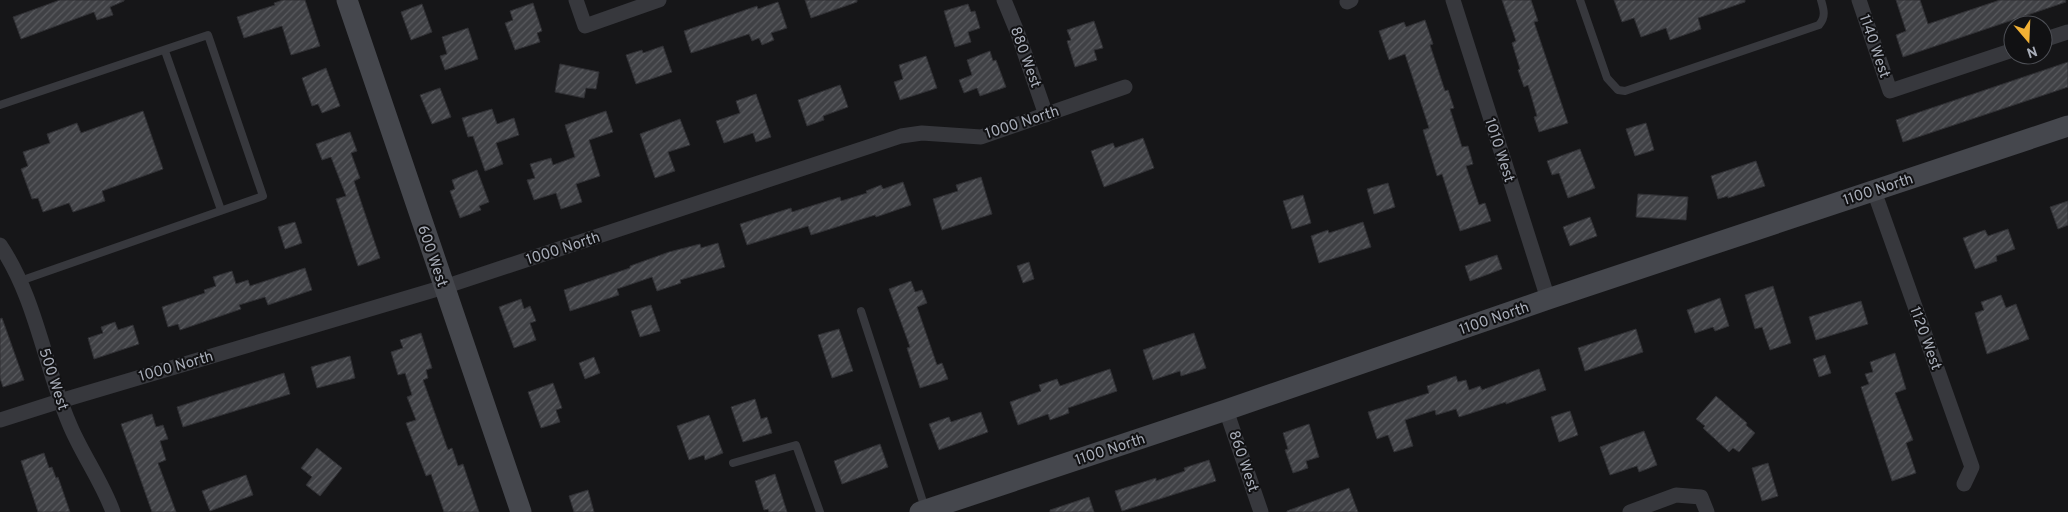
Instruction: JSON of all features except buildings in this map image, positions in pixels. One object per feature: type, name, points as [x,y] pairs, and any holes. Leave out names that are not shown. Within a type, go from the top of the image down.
[{"type":"main road","name":"600 West","points":[[347,0],[521,512]]},
{"type":"main road","name":"1100 North","points":[[923,511],[1226,410],[1548,299],[2068,126]]},
{"type":"street","points":[[576,0],[584,26],[659,0]]},
{"type":"street","name":"880 West","points":[[1004,0],[1046,114]]},
{"type":"street","name":"1010 West","points":[[1453,0],[1548,299]]},
{"type":"street","name":"1140 West","points":[[1859,0],[1890,91],[2003,53]]},
{"type":"street","points":[[2053,37],[2068,32]]},
{"type":"street","name":"1000 North","points":[[0,420],[60,400],[444,287],[901,136],[922,133],[981,137],[1125,87]]},
{"type":"street","name":"1120 West","points":[[1874,191],[1972,467],[1964,484]]},
{"type":"street","name":"500 West","points":[[0,245],[14,266],[32,312],[69,425],[113,512]]},
{"type":"street","name":"860 West","points":[[1226,410],[1261,512]]},
{"type":"street","points":[[1630,512],[1676,495],[1702,497],[1707,512]]},
{"type":"lane","points":[[1580,0],[1607,78],[1618,90],[1625,91],[1819,25],[1824,19],[1821,0]]},
{"type":"lane","points":[[0,105],[208,35],[263,196],[20,281]]},
{"type":"lane","points":[[165,51],[221,210]]},
{"type":"lane","points":[[861,311],[923,511]]},
{"type":"lane","points":[[733,463],[796,445],[820,512]]}]
